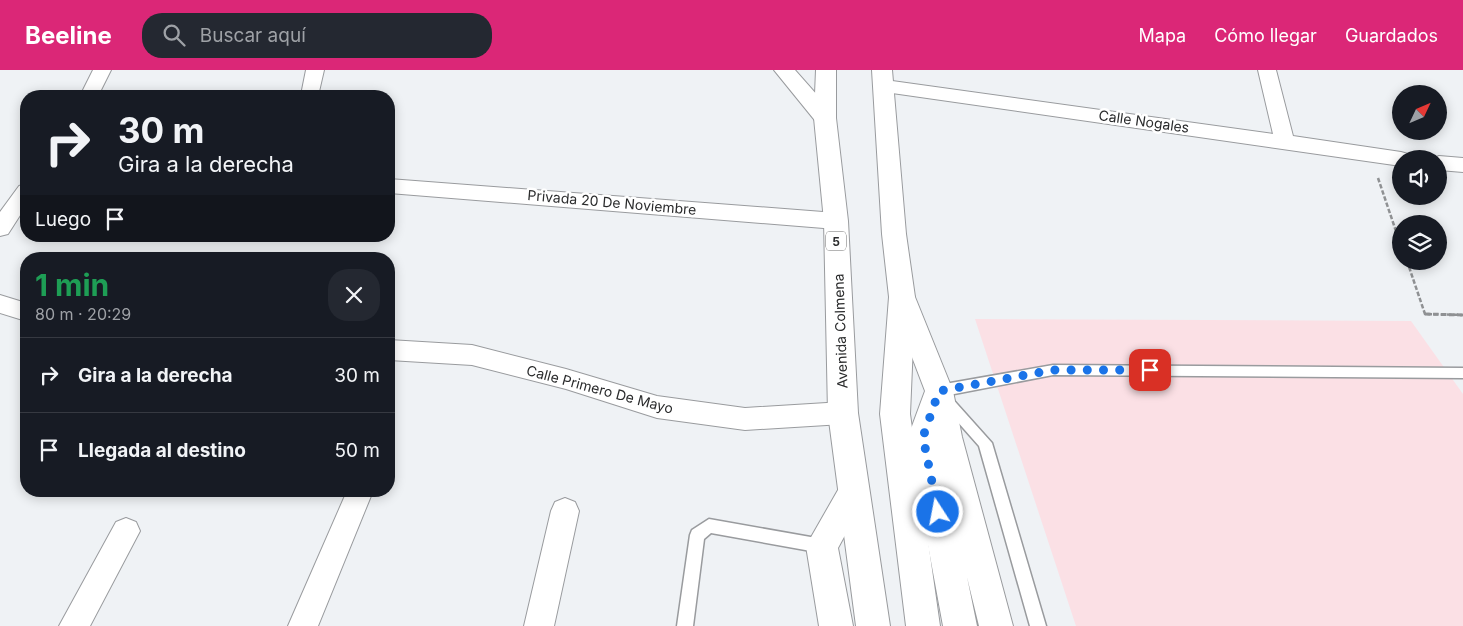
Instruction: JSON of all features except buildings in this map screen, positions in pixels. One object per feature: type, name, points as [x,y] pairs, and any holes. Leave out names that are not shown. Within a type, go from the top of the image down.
[{"type":"main road","points":[[784,70],[825,118]]},
{"type":"main road","name":"Avenida Colmena","points":[[826,70],[825,118],[836,221],[843,412]]},
{"type":"main road","points":[[884,78],[894,234],[902,297],[895,414],[923,626]]},
{"type":"main road","points":[[902,297],[939,391],[947,437],[996,626]]},
{"type":"main road","points":[[939,391],[923,437],[960,626]]},
{"type":"main road","name":"5","points":[[843,412],[852,493],[873,626]]},
{"type":"main road","points":[[836,626],[822,546],[852,493]]},
{"type":"street","points":[[92,90],[102,70]]},
{"type":"street","points":[[311,90],[315,70]]},
{"type":"street","points":[[1267,70],[1284,142]]},
{"type":"street","name":"Calle Nogales","points":[[884,78],[1392,158]]},
{"type":"street","points":[[1447,164],[1463,166]]},
{"type":"street","name":"Privada 20 De Noviembre","points":[[395,186],[836,221]]},
{"type":"street","points":[[0,228],[20,200]]},
{"type":"street","name":"Calle Primero De Mayo","points":[[395,350],[472,355],[566,379],[657,407],[745,419],[843,412]]},
{"type":"street","points":[[303,626],[357,497]]},
{"type":"street","points":[[540,626],[565,510]]},
{"type":"street","points":[[74,626],[126,531]]},
{"type":"lane","points":[[939,391],[1053,370],[1463,373]]},
{"type":"lane","points":[[939,391],[985,443],[1038,626]]},
{"type":"lane","points":[[684,626],[697,535],[709,526],[822,546]]},
{"type":"path","points":[[1370,156],[1392,220]]},
{"type":"path","points":[[1410,270],[1425,314],[1463,315]]},
{"type":"shaded area","points":[[975,319],[1411,321],[1463,394],[1463,626],[1076,626]]},
{"type":"route","points":[[938,512],[923,437],[939,391],[1053,370],[1150,370]]}]
